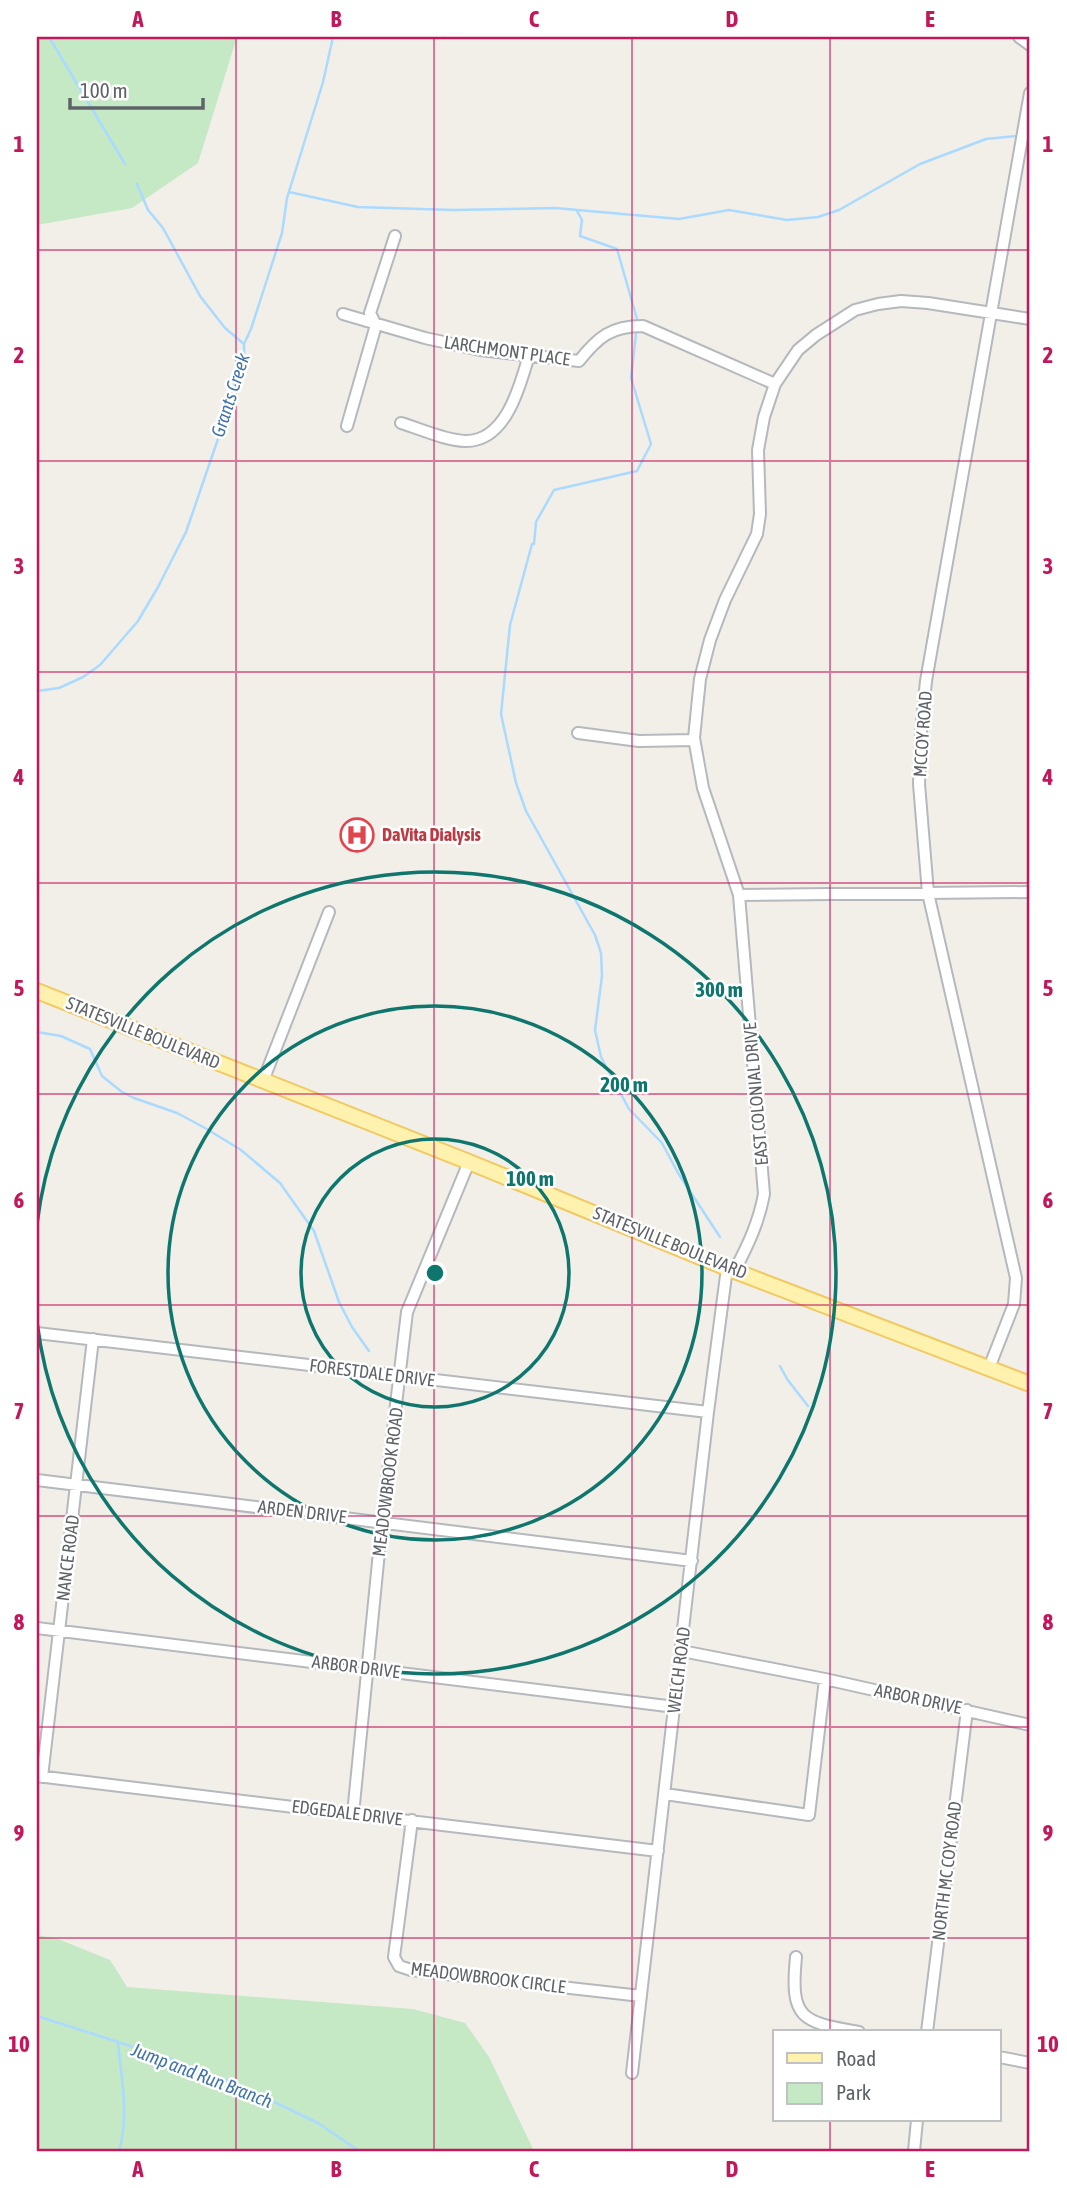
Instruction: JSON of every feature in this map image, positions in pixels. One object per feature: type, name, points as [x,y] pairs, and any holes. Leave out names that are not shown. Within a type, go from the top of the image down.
[{"type":"main road","name":"STATESVILLE BOULEVARD","points":[[37,991],[731,1269],[1030,1384]]},
{"type":"street","points":[[1019,37],[1030,45]]},
{"type":"street","name":"MCCOY ROAD","points":[[989,1368],[1014,1304],[1017,1278],[928,893],[919,784],[926,681],[1030,93]]},
{"type":"street","points":[[347,426],[376,325],[370,313],[395,236]]},
{"type":"street","name":"EAST COLONIAL DRIVE","points":[[731,1269],[750,1240],[761,1213],[764,1194],[739,895],[703,788],[694,740],[700,679],[710,640],[724,600],[757,534],[760,513],[758,450],[764,416],[775,384],[798,350],[855,310],[877,304],[901,302],[990,311],[1030,319]]},
{"type":"street","name":"LARCHMONT PLACE","points":[[343,314],[376,325],[480,350],[579,361],[596,339],[627,326],[643,326],[775,384]]},
{"type":"street","points":[[401,423],[464,441],[490,433],[501,422],[521,383],[529,355]]},
{"type":"street","points":[[578,733],[639,741],[694,740]]},
{"type":"street","points":[[739,895],[1030,892]]},
{"type":"street","points":[[263,1081],[329,912]]},
{"type":"street","name":"MEADOWBROOK ROAD","points":[[353,1814],[382,1522],[407,1312],[469,1162]]},
{"type":"street","name":"WELCH ROAD","points":[[632,2073],[708,1412],[731,1269]]},
{"type":"street","name":"FORESTDALE DRIVE","points":[[37,1333],[708,1412]]},
{"type":"street","name":"NANCE ROAD","points":[[39,1777],[60,1630],[93,1339]]},
{"type":"street","name":"ARDEN DRIVE","points":[[37,1480],[692,1561]]},
{"type":"street","name":"ARBOR DRIVE","points":[[37,1628],[675,1707]]},
{"type":"street","name":"ARBOR DRIVE","points":[[682,1651],[825,1679],[1030,1725]]},
{"type":"street","points":[[665,1794],[809,1815],[825,1679]]},
{"type":"street","name":"NORTH MC COY ROAD","points":[[927,2030],[967,1710]]},
{"type":"street","name":"EDGEDALE DRIVE","points":[[39,1777],[658,1851]]},
{"type":"street","name":"MEADOWBROOK CIRCLE","points":[[412,1820],[394,1957],[399,1966],[411,1970],[642,1996]]},
{"type":"street","points":[[796,1957],[793,1988],[796,2004],[803,2015],[813,2022],[850,2030]]},
{"type":"street","points":[[1000,2057],[1030,2063]]},
{"type":"street","points":[[914,2151],[917,2122]]},
{"type":"green space","points":[[37,37],[237,37],[198,163],[132,208],[37,225]]},
{"type":"green space","points":[[37,1935],[58,1939],[110,1960],[127,1987],[413,2009],[465,2023],[489,2057],[534,2151],[37,2151]]},
{"type":"waterway","points":[[49,37],[125,164]]},
{"type":"waterway","name":"Grants Creek","points":[[37,691],[59,688],[83,677],[100,665],[138,621],[186,532],[219,436],[244,354],[244,344],[282,233],[287,198],[323,82],[333,37]]},
{"type":"waterway","points":[[289,192],[358,207],[453,210],[555,208],[679,219],[729,210],[787,220],[818,217],[839,210],[920,164],[986,139],[1016,136]]},
{"type":"waterway","points":[[137,184],[148,210],[163,228],[200,296],[225,328],[244,344]]},
{"type":"waterway","points":[[577,211],[582,220],[580,236],[617,249],[637,319]]},
{"type":"waterway","points":[[636,334],[631,378],[651,444],[637,471],[554,490],[536,522],[534,544],[510,625],[501,714],[516,783],[526,811],[595,935],[601,953],[602,976],[595,1030],[601,1057],[629,1109],[662,1143],[678,1173],[720,1237]]},
{"type":"waterway","points":[[37,1032],[61,1036],[90,1049],[102,1076],[122,1092],[177,1113],[205,1128],[241,1150],[280,1183],[314,1231],[339,1302],[369,1351]]},
{"type":"waterway","points":[[780,1366],[808,1406]]},
{"type":"waterway","name":"Jump and Run Branch","points":[[37,2016],[165,2057],[237,2084],[318,2123],[359,2151]]},
{"type":"waterway","points":[[118,2044],[124,2111],[119,2151]]},
{"type":"place","name":"DaVita Dialysis","points":[[357,835]]}]
